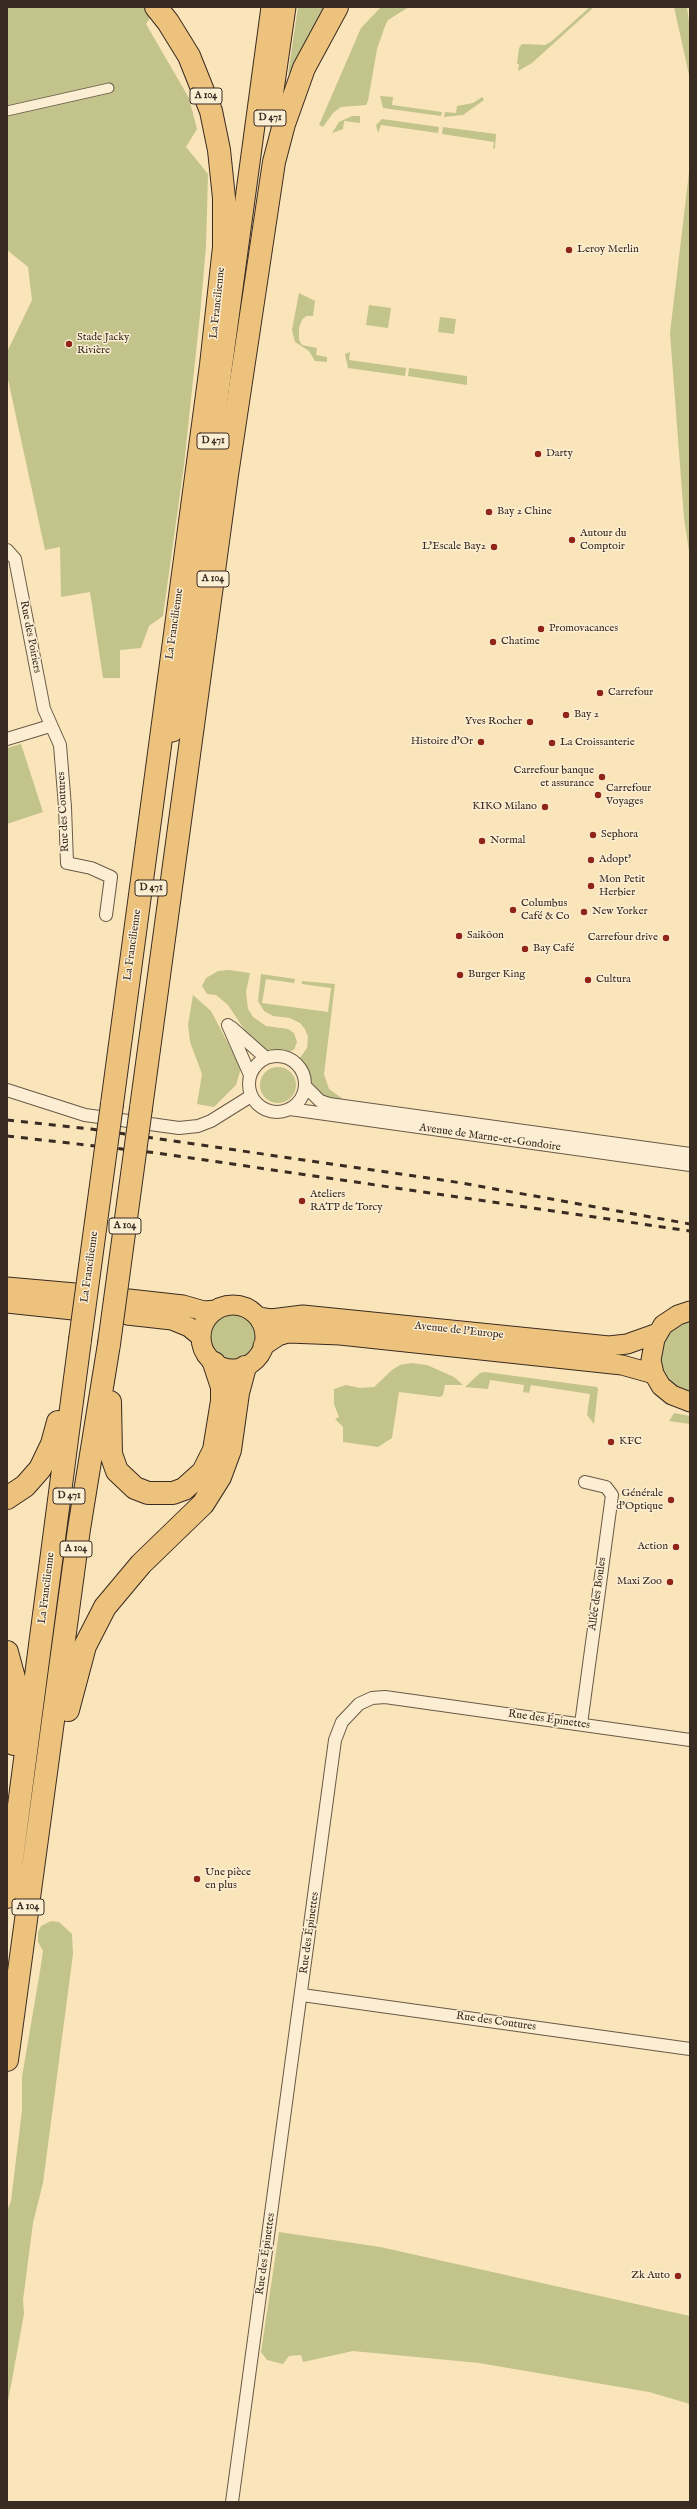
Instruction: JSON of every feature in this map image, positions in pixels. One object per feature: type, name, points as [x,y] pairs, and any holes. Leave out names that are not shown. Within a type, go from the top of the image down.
[{"type":"highway","name":"La Francilienne","points":[[7,1897],[71,1400],[92,1342],[125,1106],[224,247],[224,198],[219,150],[211,111],[189,56],[168,22],[156,7]]},
{"type":"highway","name":"La Francilienne","points":[[7,2060],[79,1529],[92,1342],[125,1106],[227,475],[274,162],[284,124],[307,62],[337,7]]},
{"type":"highway","points":[[92,1342],[111,1454],[117,1471],[125,1480],[136,1488],[148,1493],[161,1495],[184,1489],[203,1472],[208,1464],[217,1436],[222,1401],[222,1387],[214,1363]]},
{"type":"highway","points":[[49,1754],[64,1731],[74,1682],[85,1646],[105,1607],[141,1564],[203,1504],[220,1477],[230,1450],[238,1393],[245,1367]]},
{"type":"highway","points":[[7,1498],[25,1486],[40,1469],[52,1444],[61,1414],[71,1400]]},
{"type":"highway","points":[[7,1652],[12,1671],[16,1720],[7,1828],[14,1848]]},
{"type":"main road","name":"D 471","points":[[125,1106],[271,7]]},
{"type":"main road","name":"D 471","points":[[264,227],[257,209],[286,7]]},
{"type":"main road","points":[[7,1286],[74,1302],[7,1303]]},
{"type":"main road","name":"Avenue de l'Europe","points":[[200,1336],[189,1327],[172,1320],[128,1307],[183,1305],[204,1311],[216,1310],[234,1305],[251,1311],[258,1317],[271,1319],[303,1315],[609,1346],[627,1344],[658,1332]]},
{"type":"main road","points":[[216,1310],[205,1321],[200,1336],[205,1354],[214,1363],[229,1369],[245,1367]]},
{"type":"main road","points":[[690,1311],[670,1319],[658,1332],[651,1352],[654,1374],[666,1391],[678,1399],[690,1402]]},
{"type":"main road","points":[[258,1317],[264,1331],[263,1346]]},
{"type":"main road","name":"Avenue de l'Europe","points":[[245,1367],[258,1357],[263,1346],[278,1336],[288,1333],[333,1334],[622,1365],[654,1374]]},
{"type":"main road","name":"D 471","points":[[40,1649],[49,1631],[92,1342]]},
{"type":"street","points":[[7,111],[109,88]]},
{"type":"street","name":"Rue des Poiriers","points":[[7,550],[15,559],[44,709],[50,726]]},
{"type":"street","points":[[7,739],[50,726]]},
{"type":"street","name":"Rue des Coutures","points":[[50,726],[56,731],[60,745],[65,807],[67,863],[91,868],[111,877],[106,915]]},
{"type":"street","points":[[250,1075],[228,1025],[266,1058]]},
{"type":"street","points":[[283,1056],[292,1059],[302,1071],[305,1086],[300,1100],[290,1109],[272,1112],[256,1103],[251,1096],[248,1082],[250,1075],[254,1068],[266,1058],[283,1056]]},
{"type":"street","name":"Avenue de Marne-et-Gondoire","points":[[305,1086],[320,1101],[329,1104],[690,1154]]},
{"type":"street","points":[[7,1090],[85,1114],[179,1128],[198,1126],[211,1121],[251,1096]]},
{"type":"street","name":"Avenue de Marne-et-Gondoire","points":[[290,1109],[690,1165]]},
{"type":"street","name":"Allée des Boules","points":[[581,1724],[612,1495],[606,1487],[585,1482]]},
{"type":"street","name":"Rue des Épinettes","points":[[232,2502],[302,1995],[335,1740],[342,1722],[348,1712],[366,1700],[385,1697],[690,1740]]},
{"type":"street","name":"Rue des Coutures","points":[[302,1995],[690,2049]]},
{"type":"green space","name":"Stade Jacky Rivière","points":[[7,7],[157,7],[146,24],[189,98],[197,129],[186,147],[208,174],[206,246],[200,315],[184,465],[163,616],[149,626],[141,648],[120,650],[120,678],[103,678],[90,592],[61,597],[60,547],[45,550],[7,375],[7,352],[32,300],[28,267],[7,250]]},
{"type":"green space","points":[[298,7],[329,7],[295,69],[288,74]]},
{"type":"green space","points":[[381,7],[409,7],[388,20],[385,26],[377,49],[366,105],[341,107],[333,113],[323,127],[319,125],[361,28]]},
{"type":"green space","points":[[590,7],[594,7],[532,63],[518,71],[519,64],[517,64],[519,48],[522,44],[545,45],[552,41]]},
{"type":"green space","points":[[674,7],[687,7],[690,30],[690,79]]},
{"type":"green space","points":[[380,96],[393,97],[392,105],[442,112],[441,116],[383,108]]},
{"type":"green space","points":[[482,97],[484,100],[463,115],[444,117],[445,112],[456,113],[457,106],[473,103]]},
{"type":"green space","points":[[352,116],[360,116],[360,123],[344,121],[343,129],[332,133],[339,122]]},
{"type":"green space","points":[[382,119],[439,127],[438,133],[381,125],[378,133],[376,125]]},
{"type":"green space","points":[[443,127],[496,134],[495,148],[493,149],[494,142],[442,134]]},
{"type":"green space","points":[[690,164],[690,558],[684,518],[670,333]]},
{"type":"green space","points":[[299,293],[315,301],[313,316],[306,316],[302,320],[299,328],[299,340],[302,345],[317,348],[316,355],[327,357],[327,362],[315,361],[309,351],[295,342],[292,330]]},
{"type":"green space","points":[[369,305],[391,308],[388,328],[366,325]]},
{"type":"green space","points":[[440,317],[456,319],[454,334],[438,332]]},
{"type":"green space","points":[[350,352],[349,360],[406,368],[405,376],[348,368],[345,354]]},
{"type":"green space","points":[[409,368],[467,376],[467,385],[408,376]]},
{"type":"green space","points":[[21,744],[43,812],[7,824],[7,748]]},
{"type":"green space","points":[[229,970],[250,973],[246,992],[248,1009],[253,1017],[266,1026],[288,1029],[294,1033],[297,1042],[294,1050],[286,1052],[267,1051],[248,1035],[228,1005],[216,995],[207,994],[202,986],[206,978],[218,971]]},
{"type":"green space","points":[[261,974],[295,979],[294,983],[266,979],[262,1003],[328,1012],[331,988],[302,984],[302,981],[335,984],[324,1074],[329,1089],[343,1099],[343,1101],[325,1098],[312,1087],[308,1072],[299,1059],[307,1048],[308,1037],[305,1029],[300,1023],[290,1018],[273,1016],[264,1011],[258,1001]]},
{"type":"green space","points":[[193,995],[211,1011],[241,1068],[236,1085],[214,1107],[197,1104],[202,1074],[190,1042],[188,1025]]},
{"type":"green space","points":[[282,1067],[291,1072],[295,1078],[295,1092],[291,1098],[282,1103],[274,1103],[265,1098],[261,1092],[260,1081],[265,1072],[271,1068]]},
{"type":"green space","points":[[233,1315],[246,1319],[252,1325],[256,1338],[252,1351],[246,1357],[233,1361],[220,1357],[214,1351],[210,1338],[214,1325],[220,1319]]},
{"type":"green space","points":[[690,1320],[690,1395],[669,1384],[658,1361],[665,1336],[679,1323]]},
{"type":"green space","points":[[411,1363],[427,1365],[454,1377],[463,1385],[445,1385],[443,1395],[440,1397],[399,1392],[392,1438],[378,1447],[343,1442],[343,1427],[335,1419],[339,1417],[334,1404],[334,1389],[346,1385],[360,1388],[374,1387],[392,1370],[400,1365]]},
{"type":"green space","points":[[485,1372],[597,1387],[594,1424],[587,1415],[590,1394],[531,1385],[529,1393],[523,1392],[524,1385],[490,1380],[488,1389],[465,1387],[480,1373]]},
{"type":"green space","points":[[674,1413],[690,1416],[690,1424],[669,1421]]},
{"type":"green space","points":[[51,1921],[59,1922],[72,1934],[73,1954],[43,2183],[33,2223],[23,2300],[24,2314],[7,2407],[7,2211],[11,2201],[22,2110],[22,2077],[43,1951],[38,1942],[38,1932],[41,1926]]},
{"type":"green space","points":[[279,2232],[380,2247],[690,2316],[690,2404],[649,2392],[479,2363],[353,2351],[303,2362],[301,2355],[289,2356],[283,2364],[267,2360],[261,2352]]},
{"type":"tunnel","points":[[75,1293],[129,1299]]},
{"type":"tunnel","points":[[73,1310],[127,1315]]},
{"type":"railway","points":[[7,1120],[91,1129],[462,1183],[690,1224]]},
{"type":"railway","points":[[7,1136],[157,1153],[690,1231]]},
{"type":"place","name":"Leroy Merlin","points":[[569,250]]},
{"type":"place","name":"Stade Jacky Rivière","points":[[69,344]]},
{"type":"place","name":"Darty","points":[[538,454]]},
{"type":"place","name":"Bay 2 Chine","points":[[489,512]]},
{"type":"place","name":"Autour du Comptoir","points":[[572,540]]},
{"type":"place","name":"L'Escale Bay2","points":[[494,547]]},
{"type":"place","name":"Promovacances","points":[[541,629]]},
{"type":"place","name":"Chatime","points":[[493,642]]},
{"type":"place","name":"Carrefour","points":[[600,693]]},
{"type":"place","name":"Bay 2","points":[[566,715]]},
{"type":"place","name":"Yves Rocher","points":[[530,722]]},
{"type":"place","name":"Histoire d'Or","points":[[481,742]]},
{"type":"place","name":"La Croissanterie","points":[[552,743]]},
{"type":"place","name":"Carrefour banque et assurance","points":[[602,777]]},
{"type":"place","name":"Carrefour Voyages","points":[[598,795]]},
{"type":"place","name":"KIKO Milano","points":[[545,807]]},
{"type":"place","name":"Sephora","points":[[593,835]]},
{"type":"place","name":"Normal","points":[[482,841]]},
{"type":"place","name":"Adopt'","points":[[591,860]]},
{"type":"place","name":"Mon Petit Herbier","points":[[591,886]]},
{"type":"place","name":"Columbus Café & Co","points":[[513,910]]},
{"type":"place","name":"New Yorker","points":[[584,912]]},
{"type":"place","name":"Saikōon","points":[[459,936]]},
{"type":"place","name":"Carrefour drive","points":[[666,938]]},
{"type":"place","name":"Bay Café","points":[[525,949]]},
{"type":"place","name":"Burger King","points":[[460,975]]},
{"type":"place","name":"Cultura","points":[[588,980]]},
{"type":"place","name":"Ateliers RATP de Torcy","points":[[302,1201]]},
{"type":"place","name":"KFC","points":[[611,1442]]},
{"type":"place","name":"Générale d'Optique","points":[[671,1500]]},
{"type":"place","name":"Action","points":[[676,1547]]},
{"type":"place","name":"Maxi Zoo","points":[[670,1582]]},
{"type":"place","name":"Une pièce en plus","points":[[197,1879]]},
{"type":"place","name":"Zk Auto","points":[[678,2276]]}]
